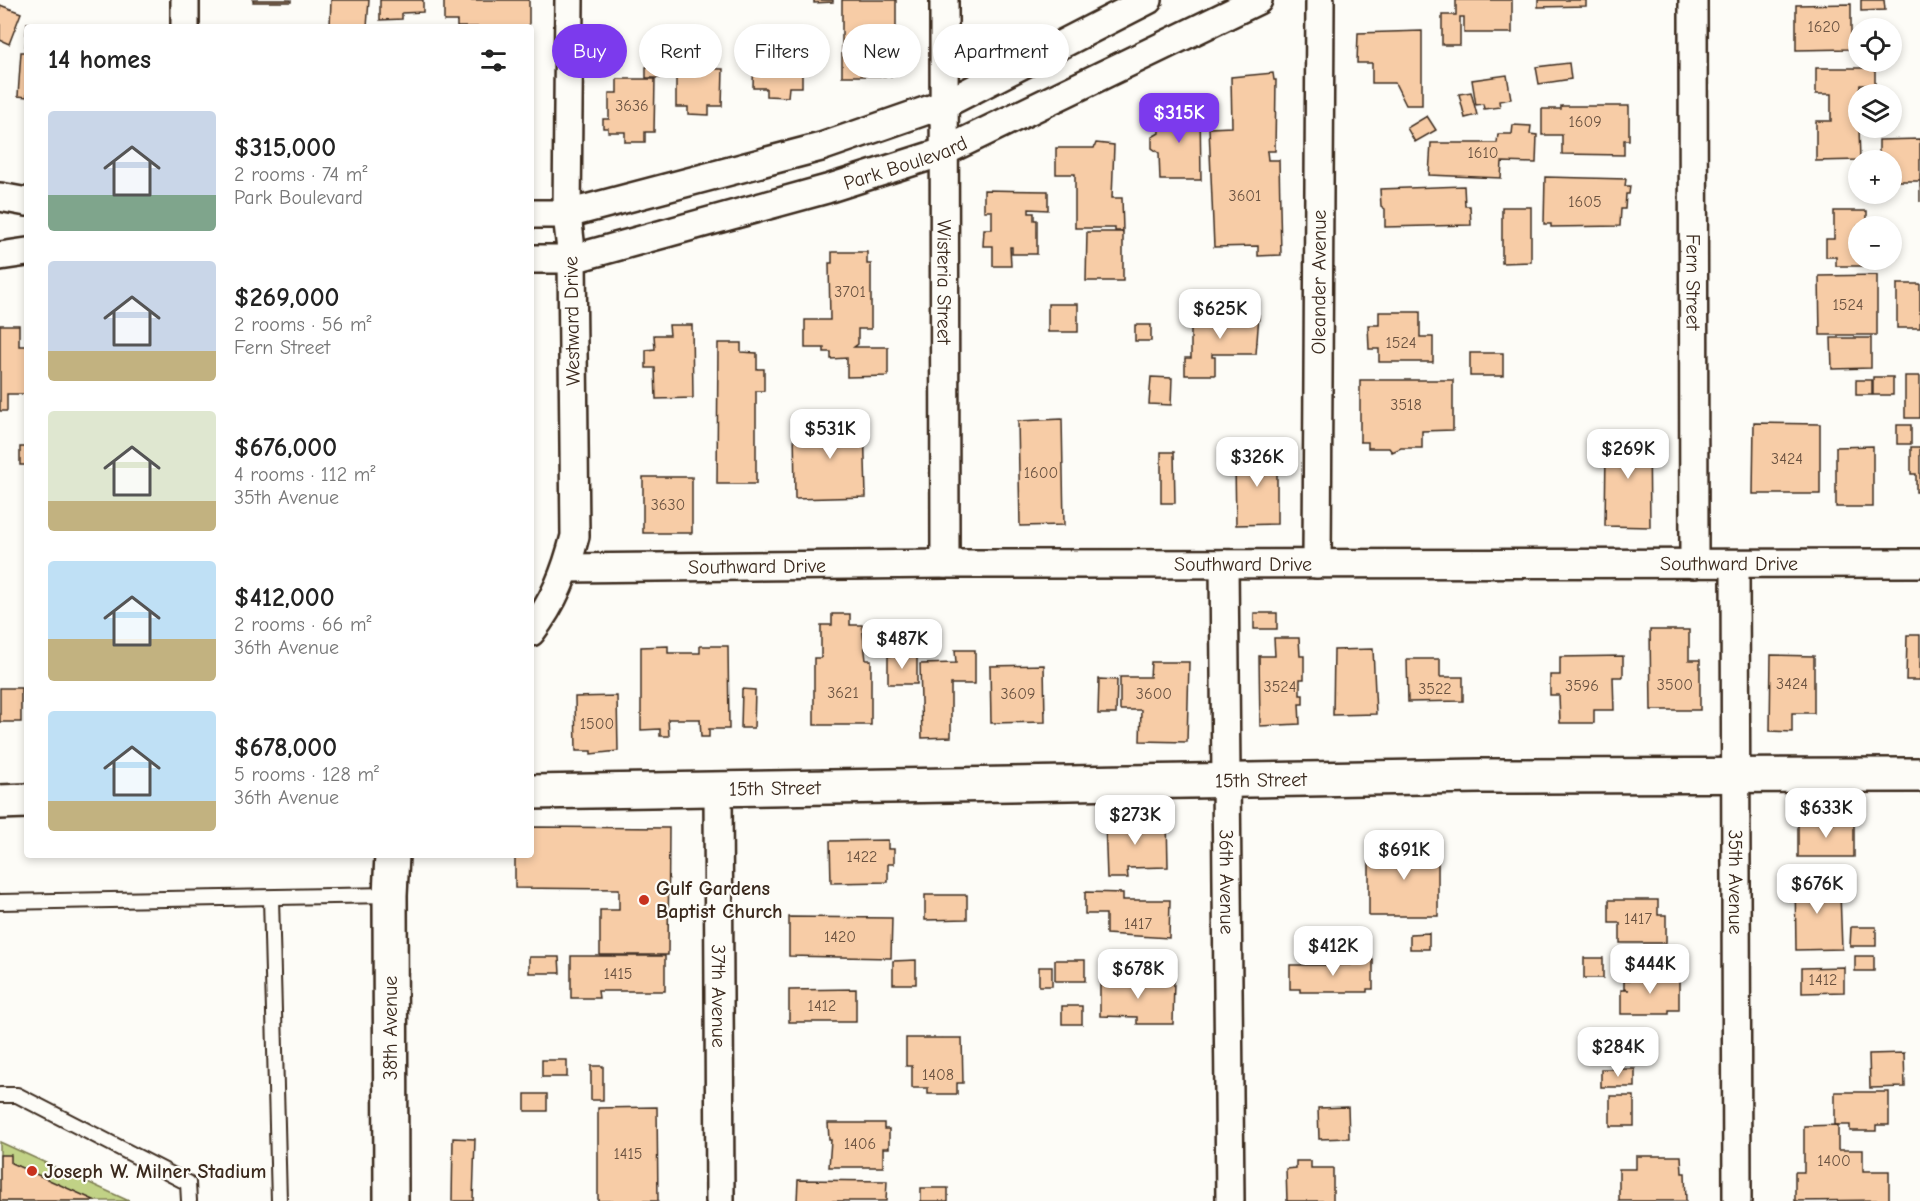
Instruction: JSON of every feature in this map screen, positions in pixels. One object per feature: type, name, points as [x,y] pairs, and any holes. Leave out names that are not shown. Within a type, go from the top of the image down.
[{"type":"main road","name":"15th Street","points":[[534,792],[1226,779],[1920,775]]},
{"type":"main road","points":[[0,802],[24,801]]},
{"type":"main road","name":"38th Avenue","points":[[391,1201],[392,858]]},
{"type":"street","points":[[184,0],[185,24]]},
{"type":"street","name":"Westward Drive","points":[[534,628],[548,610],[567,568],[575,536],[572,259],[567,214],[569,0]]},
{"type":"street","name":"Wisteria Street","points":[[944,0],[945,564]]},
{"type":"street","points":[[534,214],[567,214],[821,147],[945,104],[1148,0]]},
{"type":"street","name":"Park Boulevard","points":[[534,259],[572,259],[827,189],[943,152],[1258,0]]},
{"type":"street","name":"Oleander Avenue","points":[[1317,564],[1320,0]]},
{"type":"street","name":"Fern Street","points":[[1693,0],[1694,564]]},
{"type":"street","points":[[0,197],[24,201]]},
{"type":"street","points":[[0,256],[24,252]]},
{"type":"street","points":[[0,261],[24,261]]},
{"type":"street","name":"Southward Drive","points":[[567,568],[945,564],[1920,563]]},
{"type":"street","name":"36th Avenue","points":[[1224,564],[1230,1201]]},
{"type":"street","name":"35th Avenue","points":[[1735,564],[1738,775],[1737,1201]]},
{"type":"street","name":"37th Avenue","points":[[718,790],[720,1201]]},
{"type":"lane","points":[[0,902],[390,896]]},
{"type":"lane","points":[[271,898],[279,1201]]},
{"type":"lane","points":[[0,1095],[16,1095],[188,1183],[189,1201]]},
{"type":"green space","name":"Joseph W. Milner Stadium","points":[[0,1142],[129,1201],[0,1201]]},
{"type":"building","points":[[253,0],[291,0],[291,2],[253,2]]},
{"type":"building","points":[[331,0],[369,0],[367,24],[330,24]]},
{"type":"building","points":[[380,0],[423,0],[423,12],[402,13],[402,19],[380,20]]},
{"type":"building","points":[[444,0],[529,0],[529,24],[457,24],[457,21],[444,21]]},
{"type":"building","points":[[814,0],[833,0],[833,2],[814,3]]},
{"type":"building","points":[[842,0],[896,0],[896,24],[842,24]]},
{"type":"building","points":[[1456,0],[1512,0],[1512,33],[1464,33],[1464,17],[1460,17],[1460,45],[1442,45],[1442,15],[1456,15]]},
{"type":"building","points":[[1538,0],[1586,0],[1586,6],[1538,7]]},
{"type":"building","points":[[1861,0],[1884,0],[1885,10],[1861,11]]},
{"type":"building","points":[[1851,4],[1851,18],[1848,18],[1848,49],[1796,50],[1796,5]]},
{"type":"building","points":[[0,5],[21,13],[9,44],[0,40]]},
{"type":"building","points":[[1422,31],[1422,105],[1406,105],[1395,83],[1372,83],[1372,63],[1357,63],[1358,33]]},
{"type":"building","points":[[21,52],[24,52],[24,97],[18,96]]},
{"type":"building","points":[[1569,63],[1571,79],[1539,84],[1536,67]]},
{"type":"building","points":[[1816,68],[1848,68],[1848,72],[1875,72],[1875,84],[1848,84],[1848,138],[1859,138],[1860,150],[1848,150],[1848,160],[1816,161],[1816,121],[1831,121],[1831,94],[1816,94]]},
{"type":"building","points":[[723,69],[722,106],[709,106],[709,115],[688,114],[688,107],[676,107],[676,78],[722,78]]},
{"type":"building","points":[[1273,73],[1274,80],[1276,80],[1275,151],[1267,151],[1268,160],[1279,160],[1281,255],[1258,256],[1258,246],[1214,247],[1209,128],[1232,127],[1231,77]]},
{"type":"building","points":[[1507,75],[1511,99],[1499,101],[1500,107],[1484,109],[1483,104],[1476,105],[1472,80]]},
{"type":"building","points":[[753,78],[802,78],[802,87],[789,87],[788,97],[766,96],[766,88],[753,88]]},
{"type":"building","points":[[617,79],[655,79],[654,132],[645,132],[645,142],[625,142],[625,132],[608,132],[608,128],[603,128],[603,119],[609,119],[609,93],[617,93]]},
{"type":"building","points":[[1471,92],[1477,115],[1465,118],[1459,94]]},
{"type":"building","points":[[1561,106],[1629,106],[1629,140],[1624,140],[1624,155],[1562,154],[1562,135],[1542,135],[1542,109],[1561,109]]},
{"type":"building","points":[[1158,109],[1200,109],[1201,180],[1160,180],[1159,153],[1152,148],[1152,137],[1159,133]]},
{"type":"building","points":[[1427,116],[1436,130],[1415,142],[1407,128]]},
{"type":"building","points":[[1513,125],[1531,126],[1530,134],[1537,135],[1536,163],[1502,162],[1501,178],[1429,175],[1431,143],[1497,143],[1498,134],[1512,134]]},
{"type":"building","points":[[1920,139],[1920,181],[1902,181],[1902,150],[1879,150],[1879,140]]},
{"type":"building","points":[[1096,143],[1114,145],[1112,198],[1122,198],[1123,231],[1115,231],[1115,228],[1075,228],[1075,174],[1056,174],[1056,148],[1094,148]]},
{"type":"building","points":[[1545,177],[1626,179],[1625,186],[1630,186],[1629,194],[1626,194],[1625,209],[1621,209],[1620,226],[1551,227],[1551,224],[1544,224]]},
{"type":"building","points":[[1464,186],[1465,206],[1470,206],[1471,225],[1385,227],[1385,209],[1381,206],[1380,189]]},
{"type":"building","points":[[984,190],[1048,191],[1048,210],[1029,209],[1029,213],[1034,213],[1034,220],[1037,220],[1037,254],[1012,254],[1012,247],[1010,247],[1011,266],[993,266],[993,246],[983,246],[984,229],[992,229],[992,211],[984,211]]},
{"type":"building","points":[[1502,207],[1531,207],[1531,262],[1502,263]]},
{"type":"building","points":[[1834,211],[1867,211],[1867,216],[1848,216],[1848,266],[1836,266],[1836,257],[1826,257],[1826,239],[1834,239]]},
{"type":"building","points":[[1087,232],[1123,232],[1123,281],[1086,281]]},
{"type":"building","points":[[832,252],[867,252],[867,264],[871,264],[871,329],[858,329],[858,344],[854,347],[888,347],[888,376],[847,377],[847,358],[831,359],[831,352],[824,352],[824,348],[805,348],[805,320],[830,320],[829,263],[832,263]]},
{"type":"building","points":[[1877,275],[1877,335],[1820,335],[1819,276]]},
{"type":"building","points":[[1897,284],[1920,284],[1920,328],[1897,328]]},
{"type":"building","points":[[1048,304],[1078,304],[1078,332],[1048,332]]},
{"type":"building","points":[[1379,312],[1420,312],[1420,337],[1433,337],[1433,362],[1379,362],[1379,349],[1369,349],[1368,325],[1379,325]]},
{"type":"building","points":[[1191,315],[1259,315],[1256,354],[1212,354],[1212,357],[1215,357],[1215,375],[1185,375],[1185,358],[1191,358]]},
{"type":"building","points":[[0,325],[19,325],[19,346],[24,346],[24,394],[7,394],[7,411],[0,411]]},
{"type":"building","points":[[669,325],[692,325],[693,398],[656,399],[655,368],[646,368],[646,350],[655,349],[654,335],[670,335]]},
{"type":"building","points":[[1135,325],[1151,325],[1151,341],[1135,341]]},
{"type":"building","points":[[1831,338],[1871,338],[1871,368],[1832,369]]},
{"type":"building","points":[[718,343],[741,343],[741,352],[757,353],[757,369],[764,369],[764,391],[756,391],[756,484],[717,484]]},
{"type":"building","points":[[1470,353],[1503,353],[1503,376],[1470,376]]},
{"type":"building","points":[[1905,376],[1920,376],[1920,418],[1905,418]]},
{"type":"building","points":[[1151,377],[1172,378],[1171,405],[1149,404]]},
{"type":"building","points":[[1873,377],[1893,377],[1893,395],[1873,395]]},
{"type":"building","points":[[1360,380],[1453,380],[1453,430],[1422,431],[1422,448],[1401,448],[1392,452],[1389,448],[1368,448],[1368,442],[1360,442]]},
{"type":"building","points":[[1856,380],[1872,380],[1872,395],[1856,395]]},
{"type":"building","points":[[1062,419],[1064,525],[1020,526],[1018,421]]},
{"type":"building","points":[[864,421],[866,497],[795,499],[794,423]]},
{"type":"building","points":[[1754,423],[1820,424],[1820,494],[1753,494]]},
{"type":"building","points":[[1897,425],[1911,425],[1911,444],[1897,444]]},
{"type":"building","points":[[1610,432],[1649,432],[1650,527],[1605,526],[1606,449],[1610,450]]},
{"type":"building","points":[[1873,446],[1873,507],[1836,507],[1836,447]]},
{"type":"building","points":[[20,447],[24,447],[24,465],[20,465]]},
{"type":"building","points":[[1911,447],[1920,447],[1920,492],[1916,492],[1916,474],[1911,474]]},
{"type":"building","points":[[1240,451],[1274,451],[1274,455],[1279,455],[1277,524],[1236,525],[1235,465],[1240,465]]},
{"type":"building","points":[[1161,452],[1174,452],[1175,503],[1161,503]]},
{"type":"building","points":[[643,477],[692,477],[692,533],[643,533]]},
{"type":"building","points":[[1254,613],[1277,613],[1277,629],[1254,629]]},
{"type":"building","points":[[832,614],[850,614],[850,625],[862,625],[866,660],[871,660],[871,725],[814,725],[814,658],[821,658],[821,625],[832,625]]},
{"type":"building","points":[[1650,630],[1689,630],[1689,660],[1700,660],[1700,710],[1651,710]]},
{"type":"building","points":[[1907,635],[1920,635],[1920,680],[1906,680]]},
{"type":"building","points":[[1274,638],[1299,638],[1300,656],[1304,656],[1304,679],[1300,679],[1300,695],[1303,695],[1303,704],[1299,704],[1300,724],[1260,726],[1259,656],[1275,656]]},
{"type":"building","points":[[668,646],[668,653],[700,653],[700,646],[728,646],[729,729],[709,729],[709,737],[701,737],[700,719],[668,719],[669,736],[660,736],[660,729],[641,730],[641,647]]},
{"type":"building","points":[[1373,649],[1376,714],[1333,715],[1334,650]]},
{"type":"building","points":[[955,650],[975,650],[975,684],[951,684],[951,737],[922,738],[920,664],[956,663]]},
{"type":"building","points":[[1771,655],[1814,656],[1814,713],[1792,713],[1792,732],[1770,731]]},
{"type":"building","points":[[888,656],[917,656],[917,684],[888,684]]},
{"type":"building","points":[[1623,656],[1623,677],[1613,677],[1614,710],[1594,710],[1594,723],[1560,723],[1559,695],[1550,695],[1550,675],[1560,675],[1560,657]]},
{"type":"building","points":[[1407,659],[1440,659],[1440,677],[1463,677],[1463,701],[1408,702]]},
{"type":"building","points":[[1151,662],[1189,662],[1187,742],[1140,741],[1141,710],[1120,710],[1120,677],[1150,677]]},
{"type":"building","points":[[1044,665],[1045,722],[991,723],[990,666]]},
{"type":"building","points":[[1099,679],[1117,680],[1116,714],[1098,714]]},
{"type":"building","points":[[0,688],[21,688],[21,722],[0,722]]},
{"type":"building","points":[[742,689],[755,690],[754,728],[741,728]]},
{"type":"building","points":[[617,696],[618,751],[591,754],[591,751],[576,751],[575,697]]},
{"type":"building","points":[[1167,819],[1168,867],[1127,868],[1128,878],[1107,878],[1105,821]]},
{"type":"building","points":[[1798,821],[1854,822],[1854,857],[1798,857]]},
{"type":"building","name":"Gulf Gardens Baptist Church","points":[[534,827],[669,828],[668,955],[600,955],[600,910],[619,910],[619,889],[515,888],[515,858],[534,858]]},
{"type":"building","points":[[888,840],[888,849],[894,849],[894,864],[888,864],[888,882],[831,883],[830,841]]},
{"type":"building","points":[[1369,846],[1438,846],[1438,916],[1369,916]]},
{"type":"building","points":[[1795,875],[1827,875],[1828,894],[1840,893],[1842,949],[1796,950]]},
{"type":"building","points":[[1085,892],[1123,893],[1123,900],[1170,900],[1169,938],[1106,934],[1106,914],[1085,914]]},
{"type":"building","points":[[925,895],[967,895],[967,919],[925,920]]},
{"type":"building","points":[[1609,900],[1658,900],[1658,915],[1666,915],[1666,943],[1620,943],[1620,923],[1609,923]]},
{"type":"building","points":[[789,917],[892,918],[891,958],[789,956]]},
{"type":"building","points":[[1851,927],[1876,927],[1876,946],[1850,946]]},
{"type":"building","points":[[1429,933],[1429,949],[1410,949],[1410,934]]},
{"type":"building","points":[[571,956],[665,956],[665,991],[598,991],[599,998],[571,998]]},
{"type":"building","points":[[1855,956],[1874,956],[1874,971],[1855,971]]},
{"type":"building","points":[[529,957],[559,957],[560,973],[529,973]]},
{"type":"building","points":[[1584,958],[1603,958],[1603,978],[1584,978]]},
{"type":"building","points":[[916,960],[916,984],[893,984],[893,961]]},
{"type":"building","points":[[1055,960],[1085,960],[1085,981],[1055,981]]},
{"type":"building","points":[[1351,960],[1373,960],[1373,989],[1367,989],[1367,992],[1300,992],[1300,989],[1290,989],[1290,965],[1351,965]]},
{"type":"building","points":[[1039,967],[1052,967],[1052,986],[1039,986]]},
{"type":"building","points":[[1844,967],[1844,992],[1802,993],[1802,968]]},
{"type":"building","points":[[1629,974],[1679,976],[1679,1010],[1669,1010],[1669,1014],[1621,1014],[1621,990],[1629,990],[1624,989],[1624,981],[1629,981]]},
{"type":"building","points":[[1100,979],[1174,979],[1173,1024],[1137,1024],[1137,1017],[1100,1016]]},
{"type":"building","points":[[856,989],[856,1022],[789,1022],[789,990]]},
{"type":"building","points":[[1062,1006],[1082,1006],[1082,1024],[1062,1024]]},
{"type":"building","points":[[906,1038],[962,1038],[963,1083],[957,1083],[957,1094],[928,1094],[928,1088],[912,1088],[912,1066],[906,1066]]},
{"type":"building","points":[[1904,1053],[1905,1087],[1870,1088],[1869,1054]]},
{"type":"building","points":[[542,1060],[567,1060],[567,1077],[542,1077]]},
{"type":"building","points":[[591,1066],[603,1066],[603,1100],[591,1100]]},
{"type":"building","points":[[1601,1069],[1635,1069],[1635,1087],[1601,1087]]},
{"type":"building","points":[[1835,1092],[1889,1092],[1889,1125],[1876,1125],[1876,1131],[1850,1131],[1850,1125],[1835,1125]]},
{"type":"building","points":[[525,1094],[547,1094],[547,1111],[525,1111]]},
{"type":"building","points":[[1610,1096],[1634,1096],[1634,1126],[1610,1126]]},
{"type":"building","points":[[657,1107],[658,1201],[598,1201],[598,1108]]},
{"type":"building","points":[[1348,1107],[1349,1138],[1319,1139],[1318,1108]]},
{"type":"building","points":[[828,1123],[884,1123],[884,1129],[889,1129],[889,1148],[883,1148],[883,1167],[829,1167],[831,1140],[829,1140]]},
{"type":"building","points":[[1838,1125],[1838,1150],[1863,1150],[1863,1171],[1889,1171],[1889,1200],[1795,1201],[1795,1172],[1804,1172],[1804,1126]]},
{"type":"building","points":[[453,1138],[475,1139],[473,1201],[452,1201]]},
{"type":"building","points":[[0,1155],[11,1155],[11,1163],[96,1201],[0,1201]]},
{"type":"building","points":[[1636,1156],[1681,1156],[1682,1173],[1685,1173],[1686,1201],[1619,1201],[1619,1169],[1636,1169]]},
{"type":"building","points":[[1296,1161],[1311,1161],[1311,1168],[1333,1168],[1333,1201],[1287,1201],[1286,1169],[1296,1168]]},
{"type":"building","points":[[798,1180],[887,1181],[886,1201],[797,1201]]},
{"type":"building","points":[[921,1188],[948,1188],[948,1201],[921,1201]]},
{"type":"place","name":"Gulf Gardens Baptist Church","points":[[644,900]]},
{"type":"place","name":"Joseph W. Milner Stadium","points":[[32,1171]]}]
